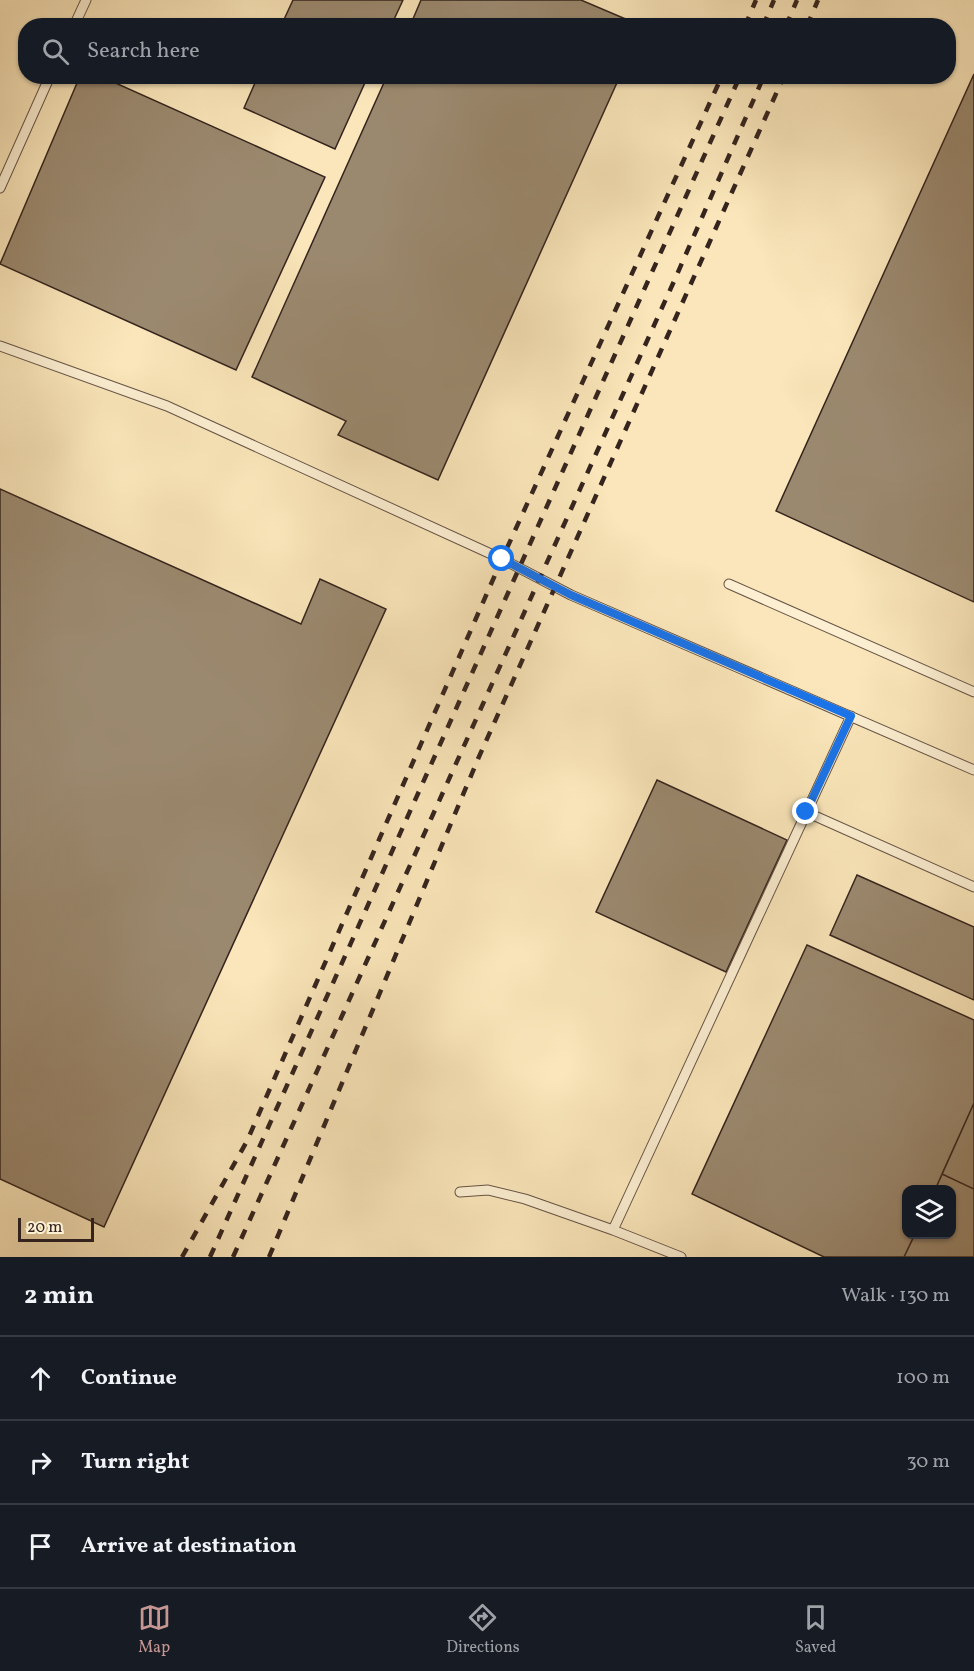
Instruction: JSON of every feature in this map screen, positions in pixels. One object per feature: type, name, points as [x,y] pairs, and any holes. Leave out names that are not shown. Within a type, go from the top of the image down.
[{"type":"lane","points":[[78,18],[86,0]]},
{"type":"lane","points":[[0,188],[46,84]]},
{"type":"lane","points":[[0,346],[167,406],[502,559],[571,595],[974,770]]},
{"type":"lane","points":[[729,584],[974,692]]},
{"type":"lane","points":[[613,1230],[851,716]]},
{"type":"lane","points":[[806,812],[974,887]]},
{"type":"lane","points":[[460,1191],[489,1190],[525,1199],[681,1257]]},
{"type":"building","points":[[293,0],[403,0],[395,18],[285,18]]},
{"type":"building","points":[[421,0],[581,0],[623,18],[413,18]]},
{"type":"building","points":[[974,74],[974,602],[776,511]]},
{"type":"building","points":[[77,84],[118,84],[325,177],[236,370],[0,264]]},
{"type":"building","points":[[254,84],[364,84],[335,149],[244,108]]},
{"type":"building","points":[[383,84],[616,84],[438,480],[338,435],[346,421],[252,377]]},
{"type":"building","points":[[0,489],[301,624],[320,579],[386,609],[104,1227],[0,1179]]},
{"type":"building","points":[[657,780],[787,840],[726,972],[596,912]]},
{"type":"building","points":[[857,875],[974,927],[974,1000],[830,935]]},
{"type":"building","points":[[807,945],[974,1020],[974,1103],[937,1185],[902,1185],[902,1239],[913,1239],[904,1257],[824,1257],[692,1194]]},
{"type":"building","points":[[974,1103],[974,1189],[942,1174]]},
{"type":"building","points":[[942,1174],[974,1189],[974,1257],[904,1257],[913,1239],[956,1239],[956,1185],[937,1185]]},
{"type":"railway","points":[[748,18],[756,0]]},
{"type":"railway","points":[[766,18],[774,0]]},
{"type":"railway","points":[[789,18],[797,0]]},
{"type":"railway","points":[[810,18],[818,0]]},
{"type":"railway","points":[[182,1257],[247,1141],[502,559],[718,84]]},
{"type":"railway","points":[[210,1257],[736,84]]},
{"type":"railway","points":[[233,1257],[675,279],[760,84]]},
{"type":"railway","points":[[269,1257],[478,759],[780,84]]},
{"type":"route","points":[[502,559],[571,595],[851,716],[806,812]]}]
